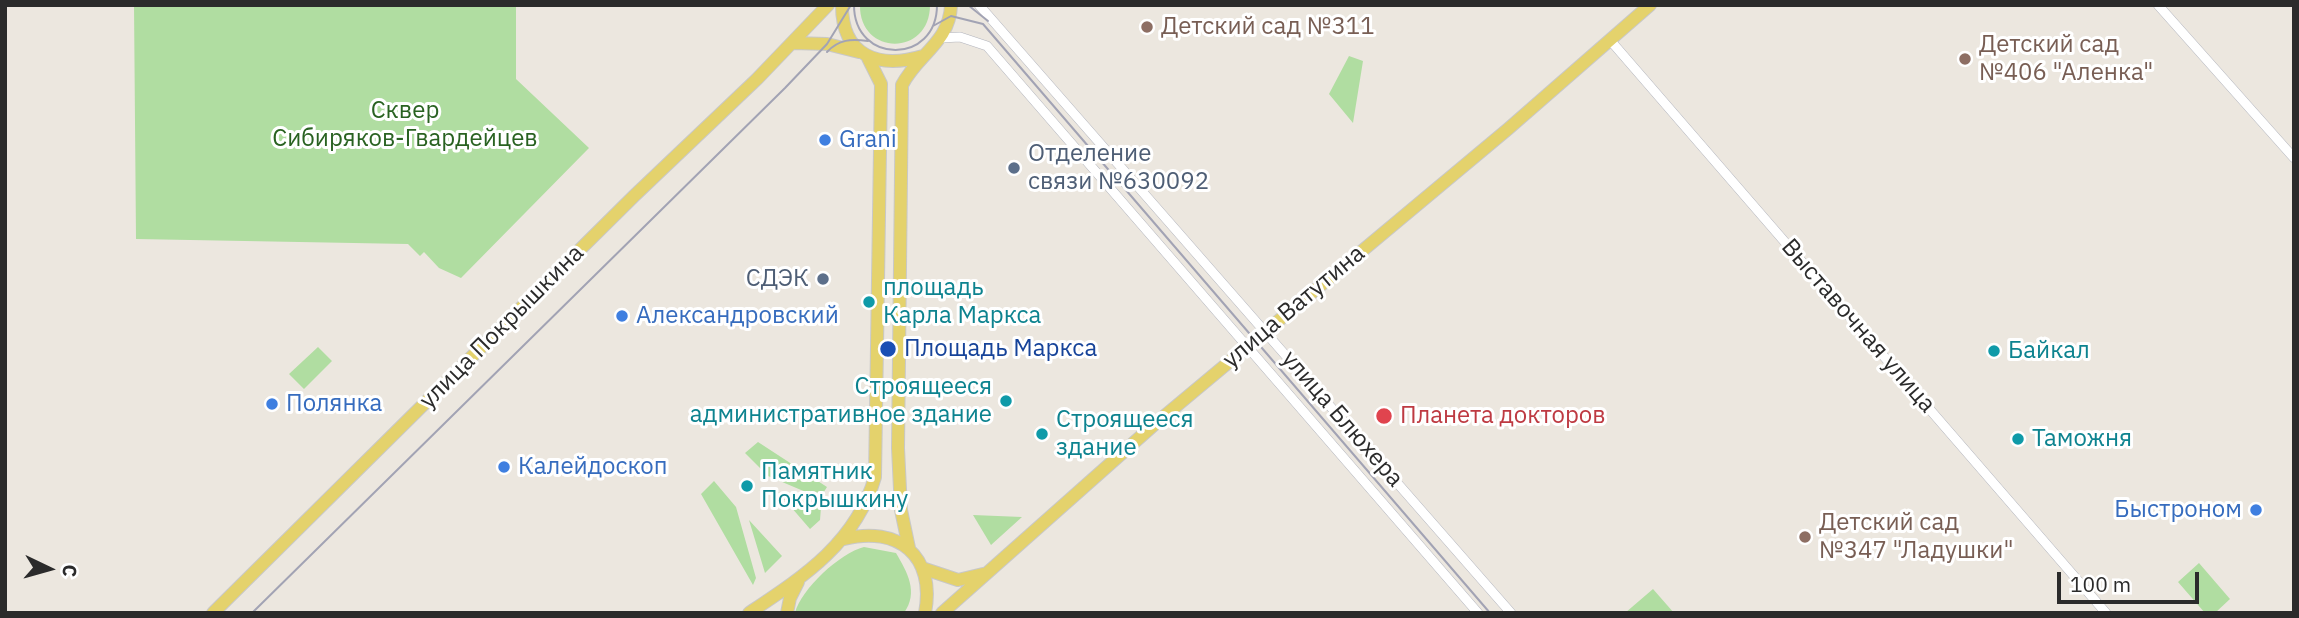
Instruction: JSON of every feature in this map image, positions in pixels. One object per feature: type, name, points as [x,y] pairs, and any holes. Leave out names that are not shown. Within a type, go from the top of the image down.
[{"type":"main road","name":"улица Покрышкина","points":[[213,613],[634,196],[793,43],[828,5]]},
{"type":"main road","points":[[749,613],[800,579],[844,539],[868,502],[875,477],[881,84],[842,20],[842,5]]},
{"type":"main road","points":[[909,548],[901,510],[898,448],[902,85],[909,70],[941,38],[951,16],[951,5]]},
{"type":"main road","name":"улица Ватутина","points":[[942,613],[1265,330],[1650,5]]},
{"type":"main road","points":[[793,43],[834,44],[864,55],[902,62],[923,56]]},
{"type":"main road","points":[[844,539],[870,535],[899,541],[909,548],[925,569],[928,585],[925,613]]},
{"type":"main road","points":[[925,569],[958,580],[993,569]]},
{"type":"main road","points":[[787,613],[790,598],[800,579]]},
{"type":"street","name":"улица Блюхера","points":[[979,5],[1511,613]]},
{"type":"street","points":[[2158,5],[2294,158]]},
{"type":"street","name":"улица Блюхера","points":[[941,38],[960,37],[987,46],[1478,613]]},
{"type":"street","name":"Выставочная улица","points":[[1610,40],[2106,613]]},
{"type":"green space","name":"Сквер Сибиряков-Гвардейцев","points":[[134,5],[516,5],[516,79],[589,148],[461,278],[439,268],[424,252],[420,256],[408,244],[136,239]]},
{"type":"green space","points":[[860,5],[930,5],[927,22],[919,34],[908,41],[895,44],[882,41],[871,34],[863,22]]},
{"type":"green space","points":[[1349,56],[1363,61],[1353,123],[1329,94]]},
{"type":"green space","points":[[318,347],[332,361],[304,389],[289,374]]},
{"type":"green space","points":[[758,442],[827,487],[820,498],[768,476],[745,453]]},
{"type":"green space","points":[[714,481],[736,507],[756,578],[753,585],[701,494]]},
{"type":"green space","points":[[778,492],[821,507],[820,520],[810,529]]},
{"type":"green space","points":[[973,515],[1022,517],[991,545]]},
{"type":"green space","points":[[749,520],[782,556],[765,573]]},
{"type":"green space","points":[[864,547],[896,553],[910,582],[911,597],[904,613],[795,613],[805,593],[823,573],[844,556]]},
{"type":"green space","points":[[2199,563],[2230,599],[2215,613],[2205,613],[2178,582]]},
{"type":"green space","points":[[1653,589],[1674,613],[1625,613]]},
{"type":"tram line","points":[[252,613],[785,88],[827,44],[851,5]]},
{"type":"tram line","points":[[854,5],[858,25],[867,39],[880,47],[896,50],[911,47],[924,39],[933,25],[937,5]]},
{"type":"tram line","points":[[968,5],[988,21]]},
{"type":"tram line","points":[[933,26],[951,16],[983,24],[1490,613]]},
{"type":"tram line","points":[[827,52],[846,41],[868,41]]},
{"type":"place","name":"Детский сад №311","points":[[1147,27]]},
{"type":"place","name":"Детский сад №406 \"Аленка\"","points":[[1965,59]]},
{"type":"place","name":"Grani","points":[[825,140]]},
{"type":"place","name":"Отделение связи №630092","points":[[1014,168]]},
{"type":"place","name":"СДЭК","points":[[823,279]]},
{"type":"place","name":"площадь Карла Маркса","points":[[869,302]]},
{"type":"place","name":"Александровский","points":[[622,316]]},
{"type":"place","name":"Площадь Маркса","points":[[888,349]]},
{"type":"place","name":"Байкал","points":[[1994,351]]},
{"type":"place","name":"Строящееся административное здание","points":[[1006,401]]},
{"type":"place","name":"Полянка","points":[[272,404]]},
{"type":"place","name":"Планета докторов","points":[[1384,416]]},
{"type":"place","name":"Строящееся здание","points":[[1042,434]]},
{"type":"place","name":"Таможня","points":[[2018,439]]},
{"type":"place","name":"Калейдоскоп","points":[[504,467]]},
{"type":"place","name":"Памятник Покрышкину","points":[[747,486]]},
{"type":"place","name":"Быстроном","points":[[2256,510]]},
{"type":"place","name":"Детский сад №347 \"Ладушки\"","points":[[1805,537]]}]
